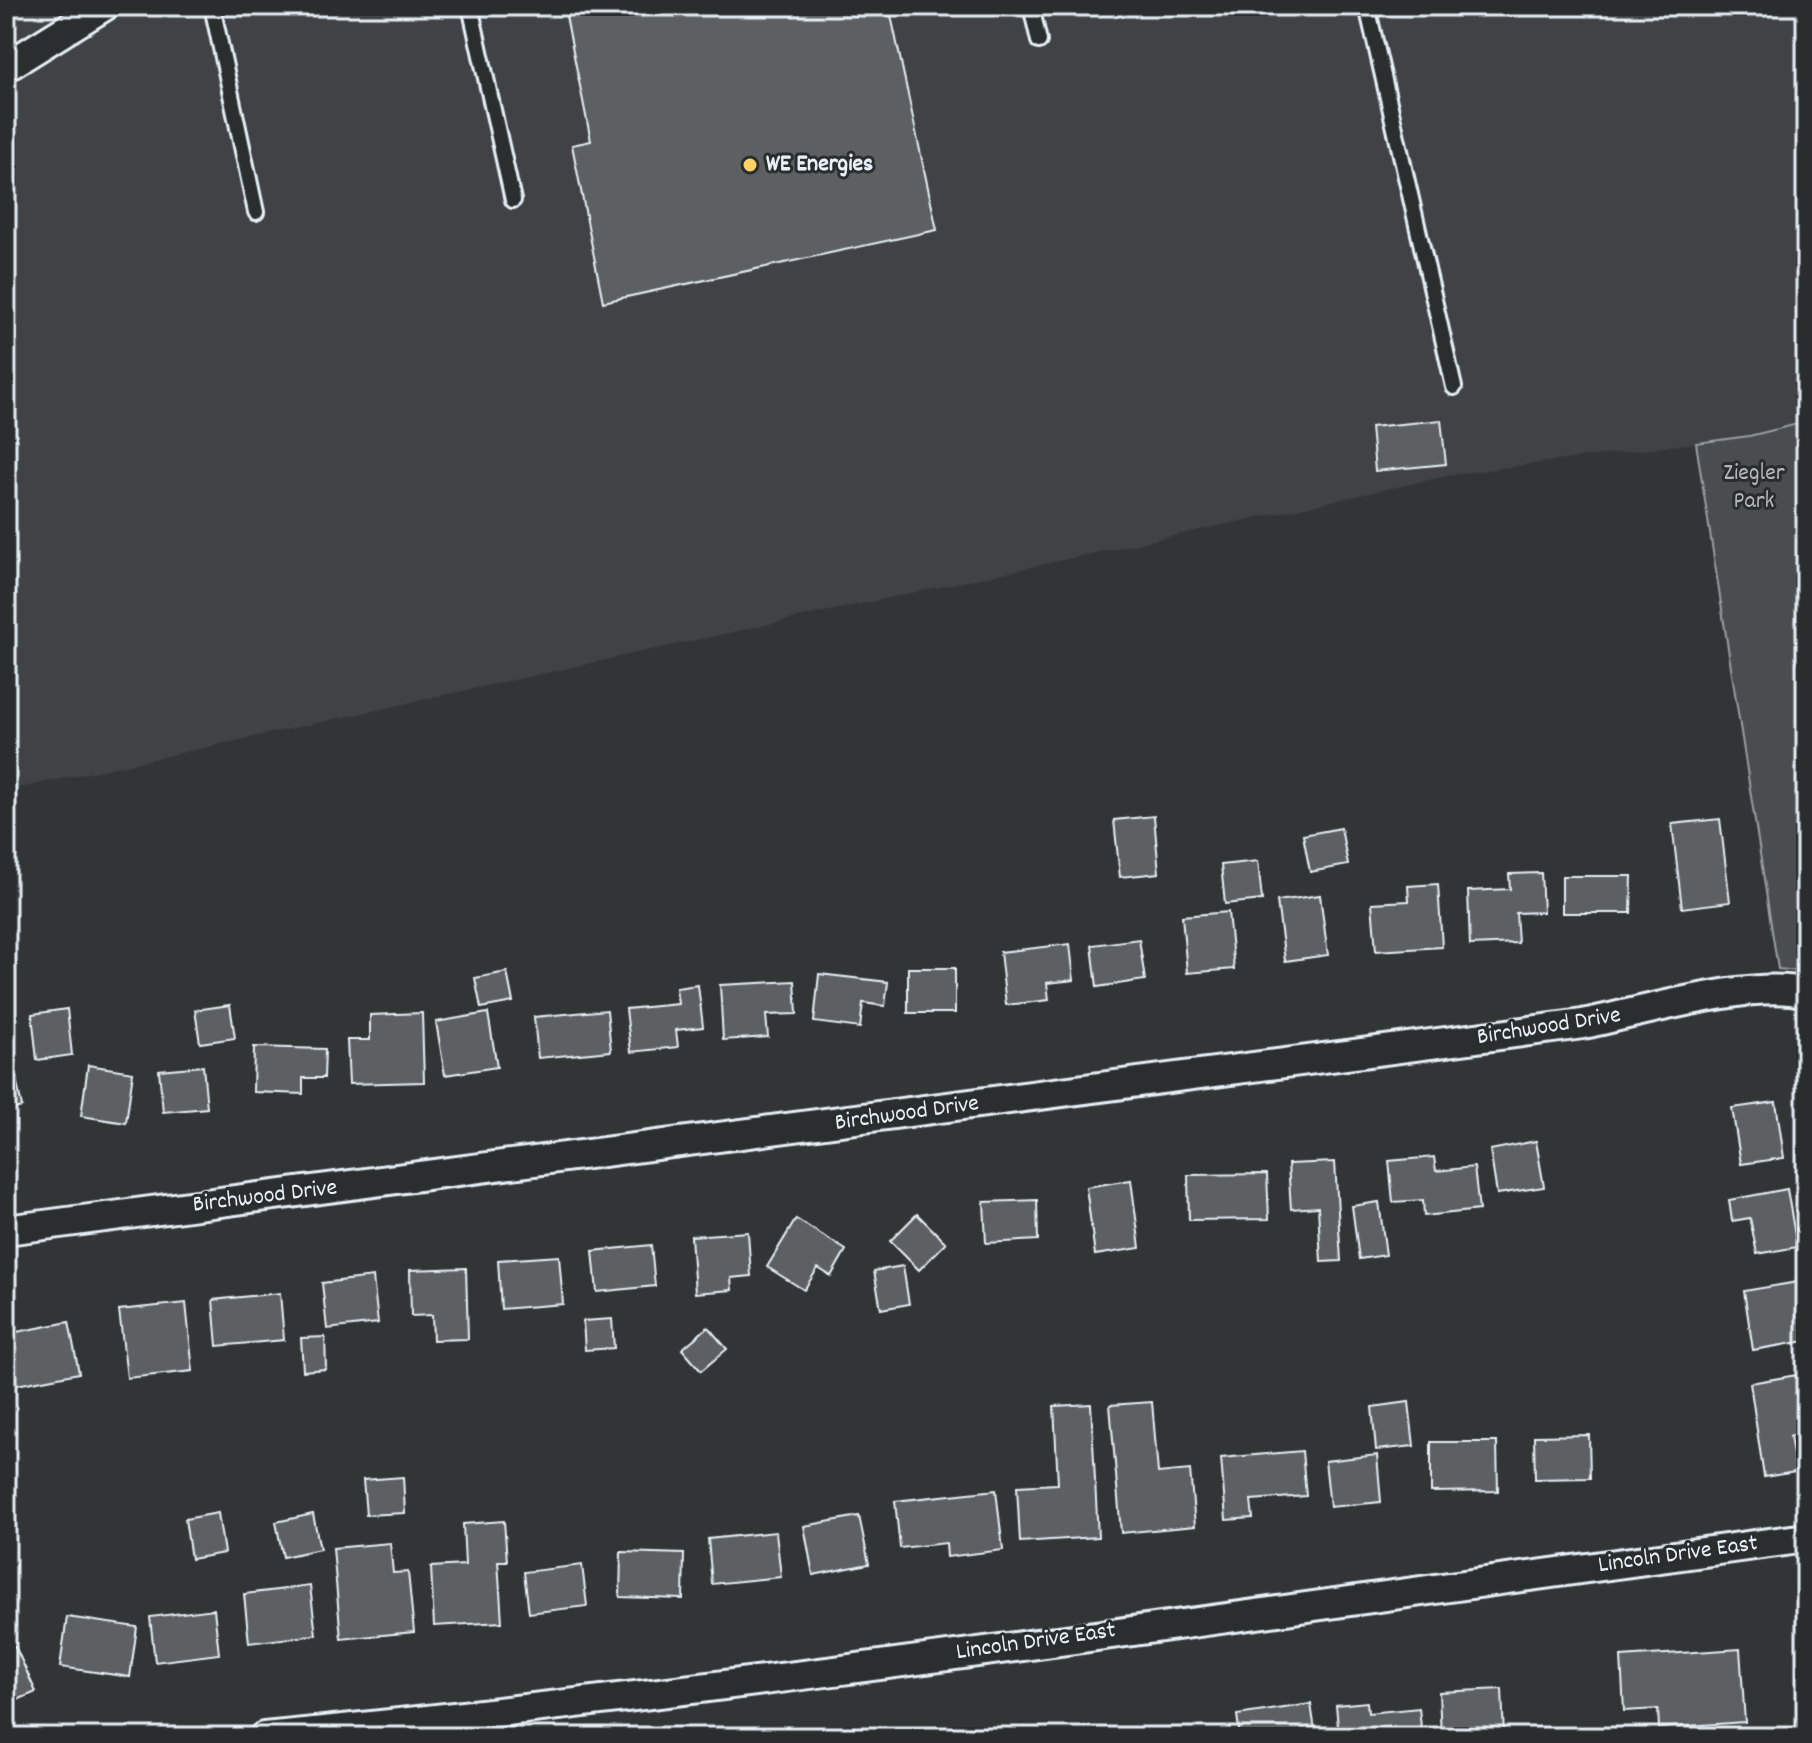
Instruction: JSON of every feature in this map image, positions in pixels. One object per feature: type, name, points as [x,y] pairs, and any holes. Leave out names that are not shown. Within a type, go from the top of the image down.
[{"type":"street","points":[[6,67],[104,6]]},
{"type":"street","name":"Birchwood Drive","points":[[6,1230],[1583,1024],[1748,991],[1794,990],[1806,993]]},
{"type":"street","name":"Lincoln Drive East","points":[[264,1737],[409,1723],[955,1653],[1806,1538]]},
{"type":"lane","points":[[212,6],[256,212]]},
{"type":"lane","points":[[470,6],[513,200]]},
{"type":"lane","points":[[1031,6],[1039,41]]},
{"type":"lane","points":[[1367,6],[1454,387]]},
{"type":"shaded area","points":[[6,6],[1806,6],[1806,422],[1749,436],[1456,474],[6,791]]},
{"type":"green space","name":"Ziegler Park","points":[[1806,422],[1806,972],[1778,969],[1696,443],[1749,436]]},
{"type":"building","name":"WE Energies","points":[[564,6],[889,6],[937,230],[603,302],[572,145],[591,141]]},
{"type":"building","points":[[1441,420],[1446,464],[1375,471],[1371,427]]},
{"type":"building","points":[[1154,816],[1159,873],[1120,877],[1114,820]]},
{"type":"building","points":[[1720,819],[1730,902],[1682,908],[1672,824]]},
{"type":"building","points":[[1341,828],[1348,865],[1310,872],[1303,835]]},
{"type":"building","points":[[1258,861],[1262,900],[1225,904],[1221,865]]},
{"type":"building","points":[[1541,873],[1543,912],[1516,913],[1518,943],[1470,945],[1468,891],[1510,889],[1509,874]]},
{"type":"building","points":[[1562,876],[1632,876],[1631,913],[1562,913]]},
{"type":"building","points":[[1438,884],[1442,947],[1376,951],[1372,903],[1409,901],[1408,886]]},
{"type":"building","points":[[1320,895],[1328,955],[1285,961],[1277,901]]},
{"type":"building","points":[[1228,912],[1234,969],[1187,973],[1182,916]]},
{"type":"building","points":[[1139,939],[1145,980],[1097,987],[1092,945]]},
{"type":"building","points":[[1070,944],[1074,980],[1047,983],[1049,1000],[1006,1005],[1000,952]]},
{"type":"building","points":[[908,968],[955,968],[955,1013],[908,1013]]},
{"type":"building","points":[[507,972],[513,1002],[481,1008],[475,978]]},
{"type":"building","points":[[819,974],[888,982],[885,1006],[863,1003],[860,1028],[814,1022]]},
{"type":"building","points":[[795,981],[797,1014],[766,1015],[768,1037],[723,1040],[720,985]]},
{"type":"building","points":[[698,985],[703,1027],[676,1030],[678,1047],[631,1052],[626,1009],[678,1004],[676,988]]},
{"type":"building","points":[[230,1005],[235,1038],[200,1043],[195,1010]]},
{"type":"building","points":[[67,1009],[72,1055],[37,1060],[32,1014]]},
{"type":"building","points":[[607,1010],[611,1051],[538,1058],[534,1017]]},
{"type":"building","points":[[422,1013],[424,1082],[349,1084],[347,1040],[370,1040],[370,1015]]},
{"type":"building","points":[[488,1013],[497,1067],[445,1075],[436,1022]]},
{"type":"building","points":[[254,1047],[325,1049],[324,1078],[303,1078],[303,1094],[253,1092]]},
{"type":"building","points":[[12,1060],[22,1107],[6,1111],[6,1062]]},
{"type":"building","points":[[88,1065],[133,1072],[126,1123],[81,1116]]},
{"type":"building","points":[[203,1066],[207,1108],[163,1112],[159,1070]]},
{"type":"building","points":[[1776,1102],[1784,1158],[1741,1164],[1732,1108]]},
{"type":"building","points":[[1536,1141],[1544,1187],[1497,1194],[1490,1150]]},
{"type":"building","points":[[1434,1157],[1436,1171],[1474,1167],[1479,1210],[1424,1216],[1423,1200],[1393,1202],[1389,1161]]},
{"type":"building","points":[[1335,1162],[1341,1261],[1321,1262],[1318,1207],[1291,1209],[1288,1164]]},
{"type":"building","points":[[1267,1174],[1269,1219],[1189,1220],[1188,1175]]},
{"type":"building","points":[[1131,1180],[1140,1248],[1095,1255],[1086,1187]]},
{"type":"building","points":[[1787,1189],[1797,1247],[1757,1254],[1750,1218],[1732,1221],[1729,1200]]},
{"type":"building","points":[[1037,1200],[1038,1240],[986,1243],[984,1202]]},
{"type":"building","points":[[1379,1202],[1386,1255],[1359,1259],[1352,1206]]},
{"type":"building","points":[[917,1214],[946,1243],[919,1270],[890,1241]]},
{"type":"building","points":[[796,1219],[846,1250],[831,1276],[818,1268],[804,1290],[767,1267]]},
{"type":"building","points":[[748,1232],[751,1276],[731,1278],[732,1290],[695,1293],[691,1236]]},
{"type":"building","points":[[651,1245],[655,1286],[597,1292],[593,1251]]},
{"type":"building","points":[[559,1256],[563,1304],[501,1309],[498,1260]]},
{"type":"building","points":[[903,1266],[909,1304],[881,1309],[874,1271]]},
{"type":"building","points":[[466,1268],[468,1339],[433,1340],[432,1315],[411,1316],[410,1270]]},
{"type":"building","points":[[373,1277],[378,1323],[327,1329],[322,1283]]},
{"type":"building","points":[[1798,1282],[1806,1341],[1753,1350],[1744,1291]]},
{"type":"building","points":[[280,1293],[284,1340],[217,1346],[213,1300]]},
{"type":"building","points":[[186,1303],[193,1371],[127,1378],[119,1310]]},
{"type":"building","points":[[612,1319],[614,1348],[585,1350],[583,1321]]},
{"type":"building","points":[[69,1322],[79,1373],[6,1387],[6,1334]]},
{"type":"building","points":[[708,1327],[727,1349],[701,1371],[682,1349]]},
{"type":"building","points":[[325,1337],[326,1369],[303,1371],[301,1338]]},
{"type":"building","points":[[1797,1375],[1806,1433],[1790,1436],[1796,1472],[1764,1477],[1750,1383]]},
{"type":"building","points":[[1152,1402],[1158,1473],[1190,1470],[1195,1526],[1121,1533],[1110,1405]]},
{"type":"building","points":[[1409,1402],[1414,1446],[1376,1450],[1372,1407]]},
{"type":"building","points":[[1091,1404],[1098,1537],[1020,1542],[1017,1486],[1058,1484],[1054,1406]]},
{"type":"building","points":[[1589,1435],[1590,1478],[1535,1479],[1534,1436]]},
{"type":"building","points":[[1431,1442],[1497,1442],[1498,1491],[1431,1492]]},
{"type":"building","points":[[1302,1451],[1306,1496],[1251,1500],[1253,1518],[1226,1520],[1221,1458]]},
{"type":"building","points":[[1377,1455],[1381,1502],[1330,1507],[1325,1461]]},
{"type":"building","points":[[403,1477],[405,1513],[366,1515],[363,1480]]},
{"type":"building","points":[[996,1490],[1003,1550],[947,1557],[946,1543],[900,1548],[895,1501]]},
{"type":"building","points":[[218,1513],[224,1553],[191,1559],[185,1519]]},
{"type":"building","points":[[313,1514],[320,1549],[283,1557],[276,1522]]},
{"type":"building","points":[[859,1516],[869,1564],[813,1575],[804,1526]]},
{"type":"building","points":[[504,1521],[507,1561],[498,1561],[502,1622],[434,1626],[431,1567],[465,1565],[463,1524]]},
{"type":"building","points":[[776,1532],[781,1577],[712,1584],[708,1539]]},
{"type":"building","points":[[390,1543],[393,1573],[408,1572],[414,1632],[341,1639],[333,1548]]},
{"type":"building","points":[[621,1552],[684,1554],[683,1599],[620,1597]]},
{"type":"building","points":[[582,1565],[587,1606],[529,1613],[524,1572]]},
{"type":"building","points":[[310,1586],[316,1635],[249,1643],[244,1594]]},
{"type":"building","points":[[214,1609],[219,1654],[155,1662],[150,1617]]},
{"type":"building","points":[[67,1617],[137,1627],[130,1677],[60,1667]]},
{"type":"building","points":[[15,1646],[36,1692],[6,1705],[6,1650]]},
{"type":"building","points":[[1740,1649],[1745,1722],[1659,1728],[1658,1709],[1624,1711],[1621,1657]]},
{"type":"building","points":[[1502,1689],[1504,1737],[1441,1737],[1439,1692]]},
{"type":"building","points":[[1367,1702],[1368,1713],[1419,1708],[1422,1737],[1339,1737],[1336,1705]]},
{"type":"building","points":[[1311,1704],[1316,1737],[1240,1737],[1237,1715]]},
{"type":"building","points":[[1174,1733],[1174,1737],[1108,1737],[1108,1735]]},
{"type":"place","name":"WE Energies","points":[[750,165]]}]
